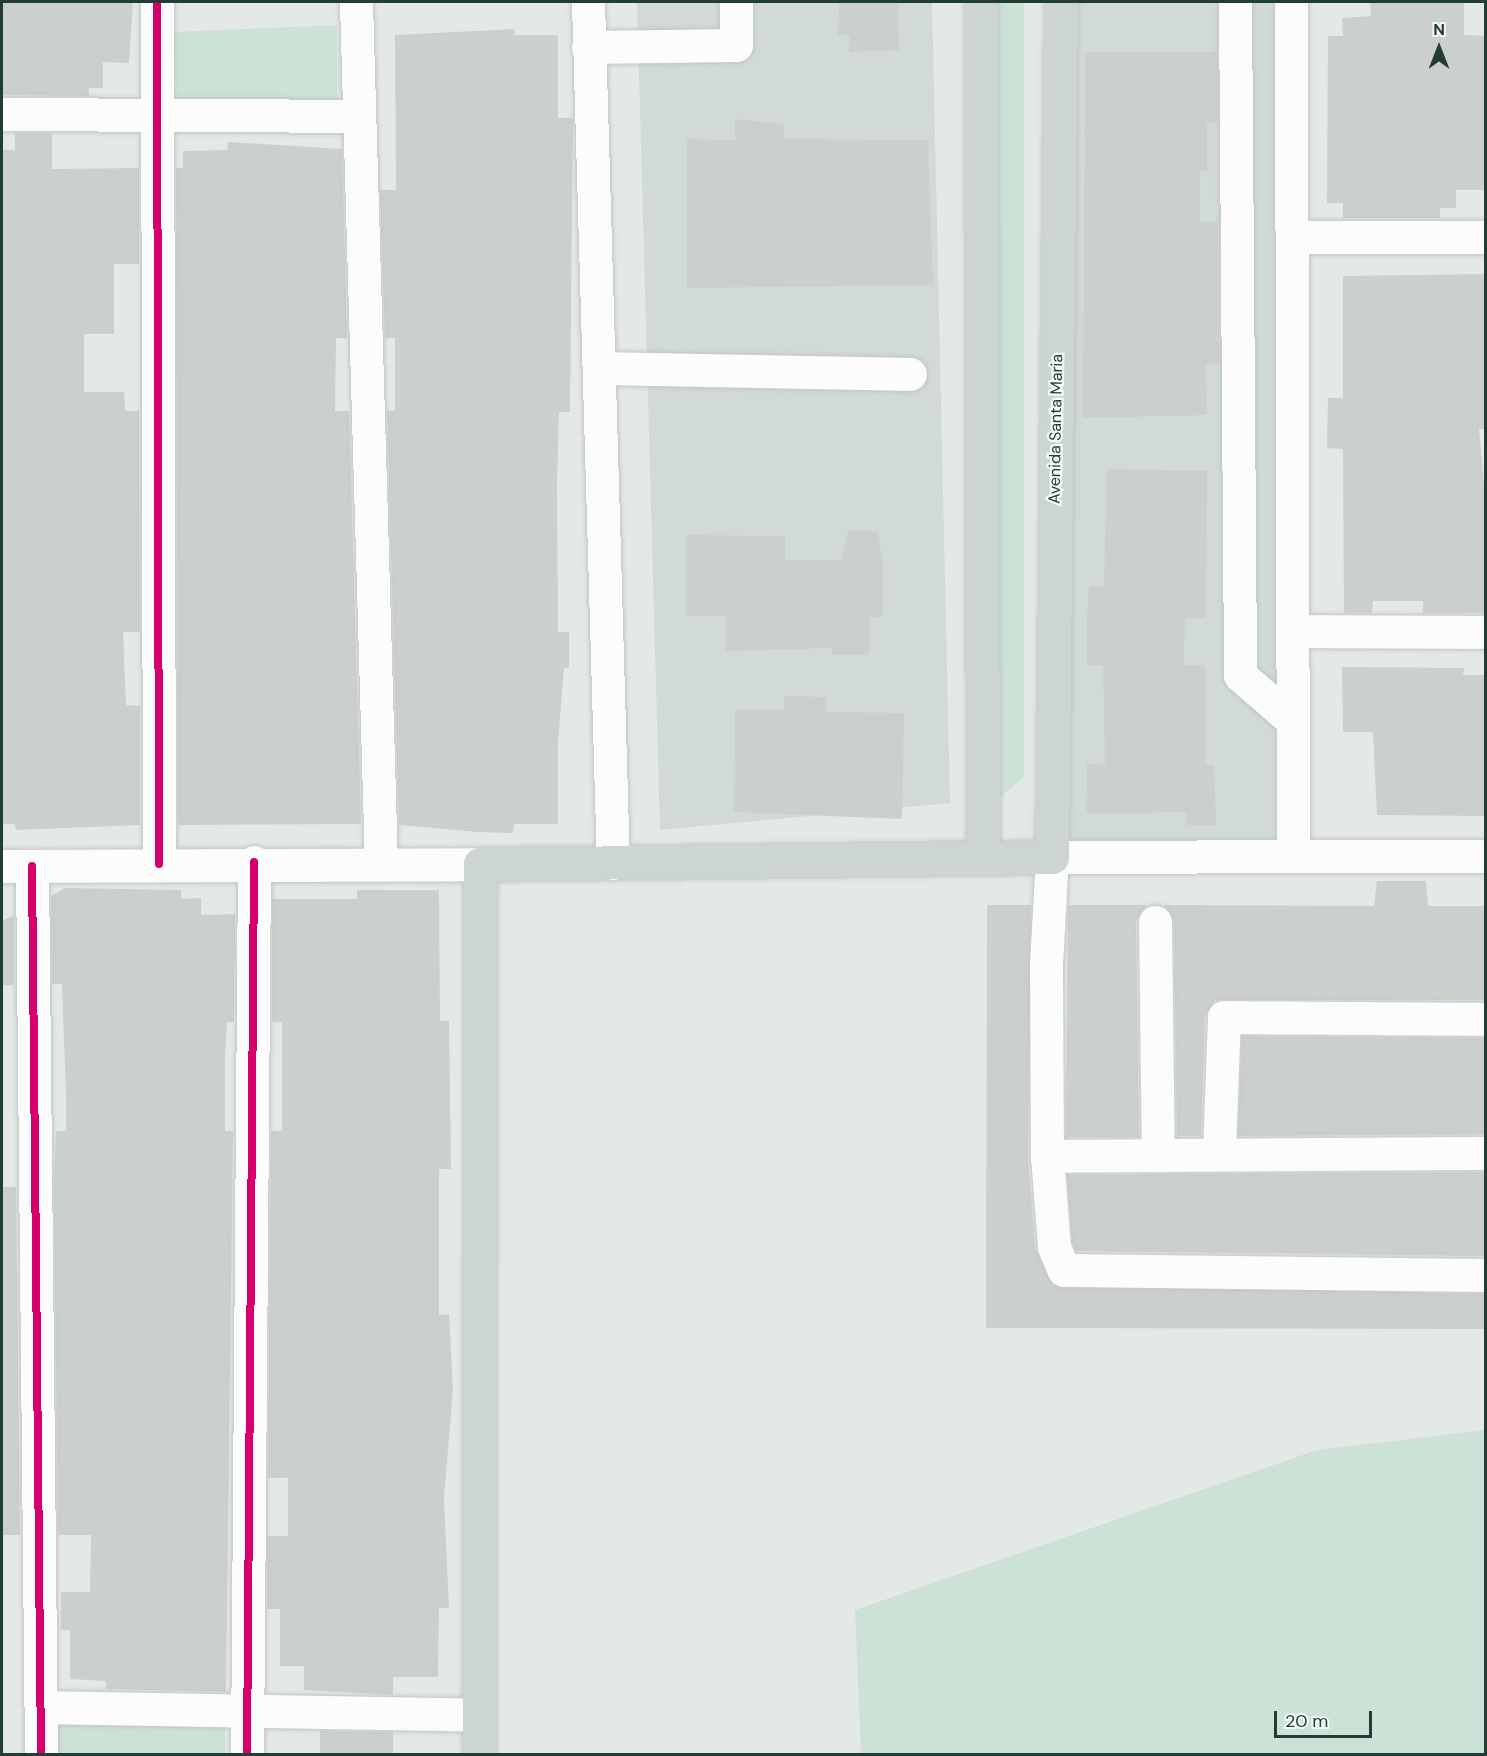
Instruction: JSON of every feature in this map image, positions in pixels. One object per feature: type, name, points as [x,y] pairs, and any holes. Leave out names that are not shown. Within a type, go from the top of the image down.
[{"type":"main road","points":[[981,2],[983,856]]},
{"type":"main road","name":"Avenida Santa Maria","points":[[1052,857],[1061,2]]},
{"type":"main road","points":[[479,1755],[480,864],[983,856],[1052,857]]},
{"type":"street","points":[[157,2],[159,864]]},
{"type":"street","points":[[356,2],[356,116],[381,863]]},
{"type":"street","points":[[588,2],[588,47],[603,368],[613,863]]},
{"type":"street","points":[[588,47],[736,45],[736,2]]},
{"type":"street","points":[[1235,2],[1240,675],[1293,721]]},
{"type":"street","points":[[1291,2],[1293,856]]},
{"type":"street","points":[[2,114],[356,116]]},
{"type":"street","points":[[1292,237],[1485,237]]},
{"type":"street","points":[[603,368],[910,374]]},
{"type":"street","points":[[1292,631],[1485,632]]},
{"type":"street","points":[[1485,856],[1052,857],[1047,1156],[1054,1247],[1064,1270],[1485,1275]]},
{"type":"street","points":[[248,1755],[246,1708],[254,862]]},
{"type":"street","points":[[41,1755],[42,1707],[17,866],[254,862],[480,864]]},
{"type":"street","points":[[1155,922],[1158,1152]]},
{"type":"street","points":[[1219,1152],[1224,1017],[1485,1019]]},
{"type":"street","points":[[1047,1156],[1158,1152],[1485,1153]]},
{"type":"street","points":[[42,1707],[246,1708],[479,1715]]},
{"type":"shaded area","points":[[637,2],[932,2],[950,803],[660,830]]},
{"type":"shaded area","points":[[1058,2],[1288,2],[1293,856],[1052,857]]},
{"type":"green space","points":[[989,2],[1024,2],[1024,777],[992,804]]},
{"type":"green space","points":[[337,25],[337,102],[177,102],[174,32]]},
{"type":"green space","points":[[1485,1430],[1485,1754],[861,1754],[855,1610],[1317,1450]]},
{"type":"green space","points":[[225,1721],[225,1754],[45,1754],[47,1726]]},
{"type":"building","points":[[2,2],[133,2],[129,63],[103,62],[103,88],[89,88],[89,96],[2,95]]},
{"type":"building","points":[[839,2],[898,2],[899,50],[849,52],[850,35],[838,35]]},
{"type":"building","points":[[1370,2],[1464,2],[1464,35],[1485,36],[1485,190],[1456,190],[1456,208],[1440,208],[1440,218],[1343,218],[1343,203],[1327,203],[1328,36],[1343,36],[1342,18],[1371,16]]},
{"type":"building","points":[[514,29],[514,35],[558,35],[558,118],[573,118],[570,412],[559,412],[557,485],[558,632],[569,632],[569,668],[564,668],[558,742],[558,824],[514,824],[513,833],[399,825],[387,411],[395,411],[395,338],[385,338],[380,190],[396,190],[395,35]]},
{"type":"building","points":[[1085,52],[1217,52],[1217,123],[1207,123],[1207,171],[1200,171],[1200,222],[1218,222],[1219,364],[1206,365],[1207,415],[1083,418]]},
{"type":"building","points":[[735,119],[784,124],[784,139],[928,140],[933,285],[687,288],[687,139],[735,140]]},
{"type":"building","points":[[15,133],[52,133],[52,169],[139,168],[139,264],[114,264],[114,334],[84,334],[84,392],[124,392],[125,411],[139,411],[140,632],[123,632],[126,705],[140,706],[140,825],[16,830],[15,824],[2,824],[2,150],[15,150]]},
{"type":"building","points":[[228,142],[342,149],[347,338],[336,338],[335,411],[349,411],[361,824],[178,825],[176,168],[183,168],[183,151],[227,150]]},
{"type":"building","points":[[1485,274],[1485,429],[1479,429],[1485,495],[1485,613],[1423,613],[1423,601],[1373,601],[1372,613],[1344,613],[1343,449],[1327,448],[1328,398],[1343,398],[1343,276]]},
{"type":"building","points":[[1107,469],[1207,471],[1206,618],[1185,618],[1184,665],[1205,665],[1206,765],[1214,765],[1216,825],[1187,825],[1186,812],[1086,814],[1087,764],[1105,765],[1103,665],[1087,665],[1087,618],[1089,586],[1104,586]]},
{"type":"building","points":[[848,530],[877,531],[883,561],[883,617],[869,617],[869,655],[832,655],[832,648],[726,651],[726,616],[686,616],[686,535],[785,536],[785,560],[842,560]]},
{"type":"building","points":[[1342,667],[1464,668],[1463,675],[1485,675],[1485,816],[1377,815],[1373,732],[1343,732]]},
{"type":"building","points":[[784,696],[826,697],[826,712],[904,713],[902,819],[734,812],[735,710],[784,710]]},
{"type":"building","points":[[1377,881],[1426,881],[1428,906],[1485,906],[1485,1000],[1215,1000],[1205,1016],[1201,1136],[1177,1136],[1174,922],[1164,905],[1374,906]]},
{"type":"building","points":[[65,888],[181,890],[181,899],[201,898],[201,915],[235,914],[234,1022],[227,1022],[225,1056],[225,1131],[233,1131],[226,1692],[106,1689],[106,1681],[70,1679],[70,1630],[61,1630],[61,1592],[90,1592],[91,1535],[58,1535],[54,1186],[56,1131],[66,1131],[66,1094],[62,984],[52,984],[51,896]]},
{"type":"building","points":[[357,890],[439,890],[440,1021],[449,1021],[451,1169],[439,1169],[439,1315],[449,1314],[453,1389],[444,1498],[449,1608],[439,1608],[438,1677],[393,1677],[393,1695],[304,1690],[304,1666],[280,1666],[280,1609],[267,1609],[267,1536],[288,1536],[288,1478],[268,1478],[271,1131],[282,1131],[282,1022],[272,1022],[272,899],[357,899]]},
{"type":"building","points":[[987,905],[1031,905],[1028,1157],[1035,1249],[1053,1285],[1485,1294],[1485,1329],[986,1328]]},
{"type":"building","points":[[1068,905],[1147,905],[1136,922],[1139,1137],[1066,1137]]},
{"type":"building","points":[[14,915],[14,985],[2,985],[2,921]]},
{"type":"building","points":[[1242,1036],[1485,1038],[1485,1134],[1238,1136]]},
{"type":"building","points":[[1485,1172],[1485,1256],[1076,1251],[1072,1242],[1067,1175]]},
{"type":"building","points":[[2,1187],[16,1187],[20,1535],[2,1535]]},
{"type":"building","points":[[320,1731],[393,1732],[393,1755],[320,1755]]},
{"type":"cycle path","points":[[157,2],[159,864]]},
{"type":"cycle path","points":[[247,1754],[254,862]]},
{"type":"cycle path","points":[[32,866],[41,1754]]}]
